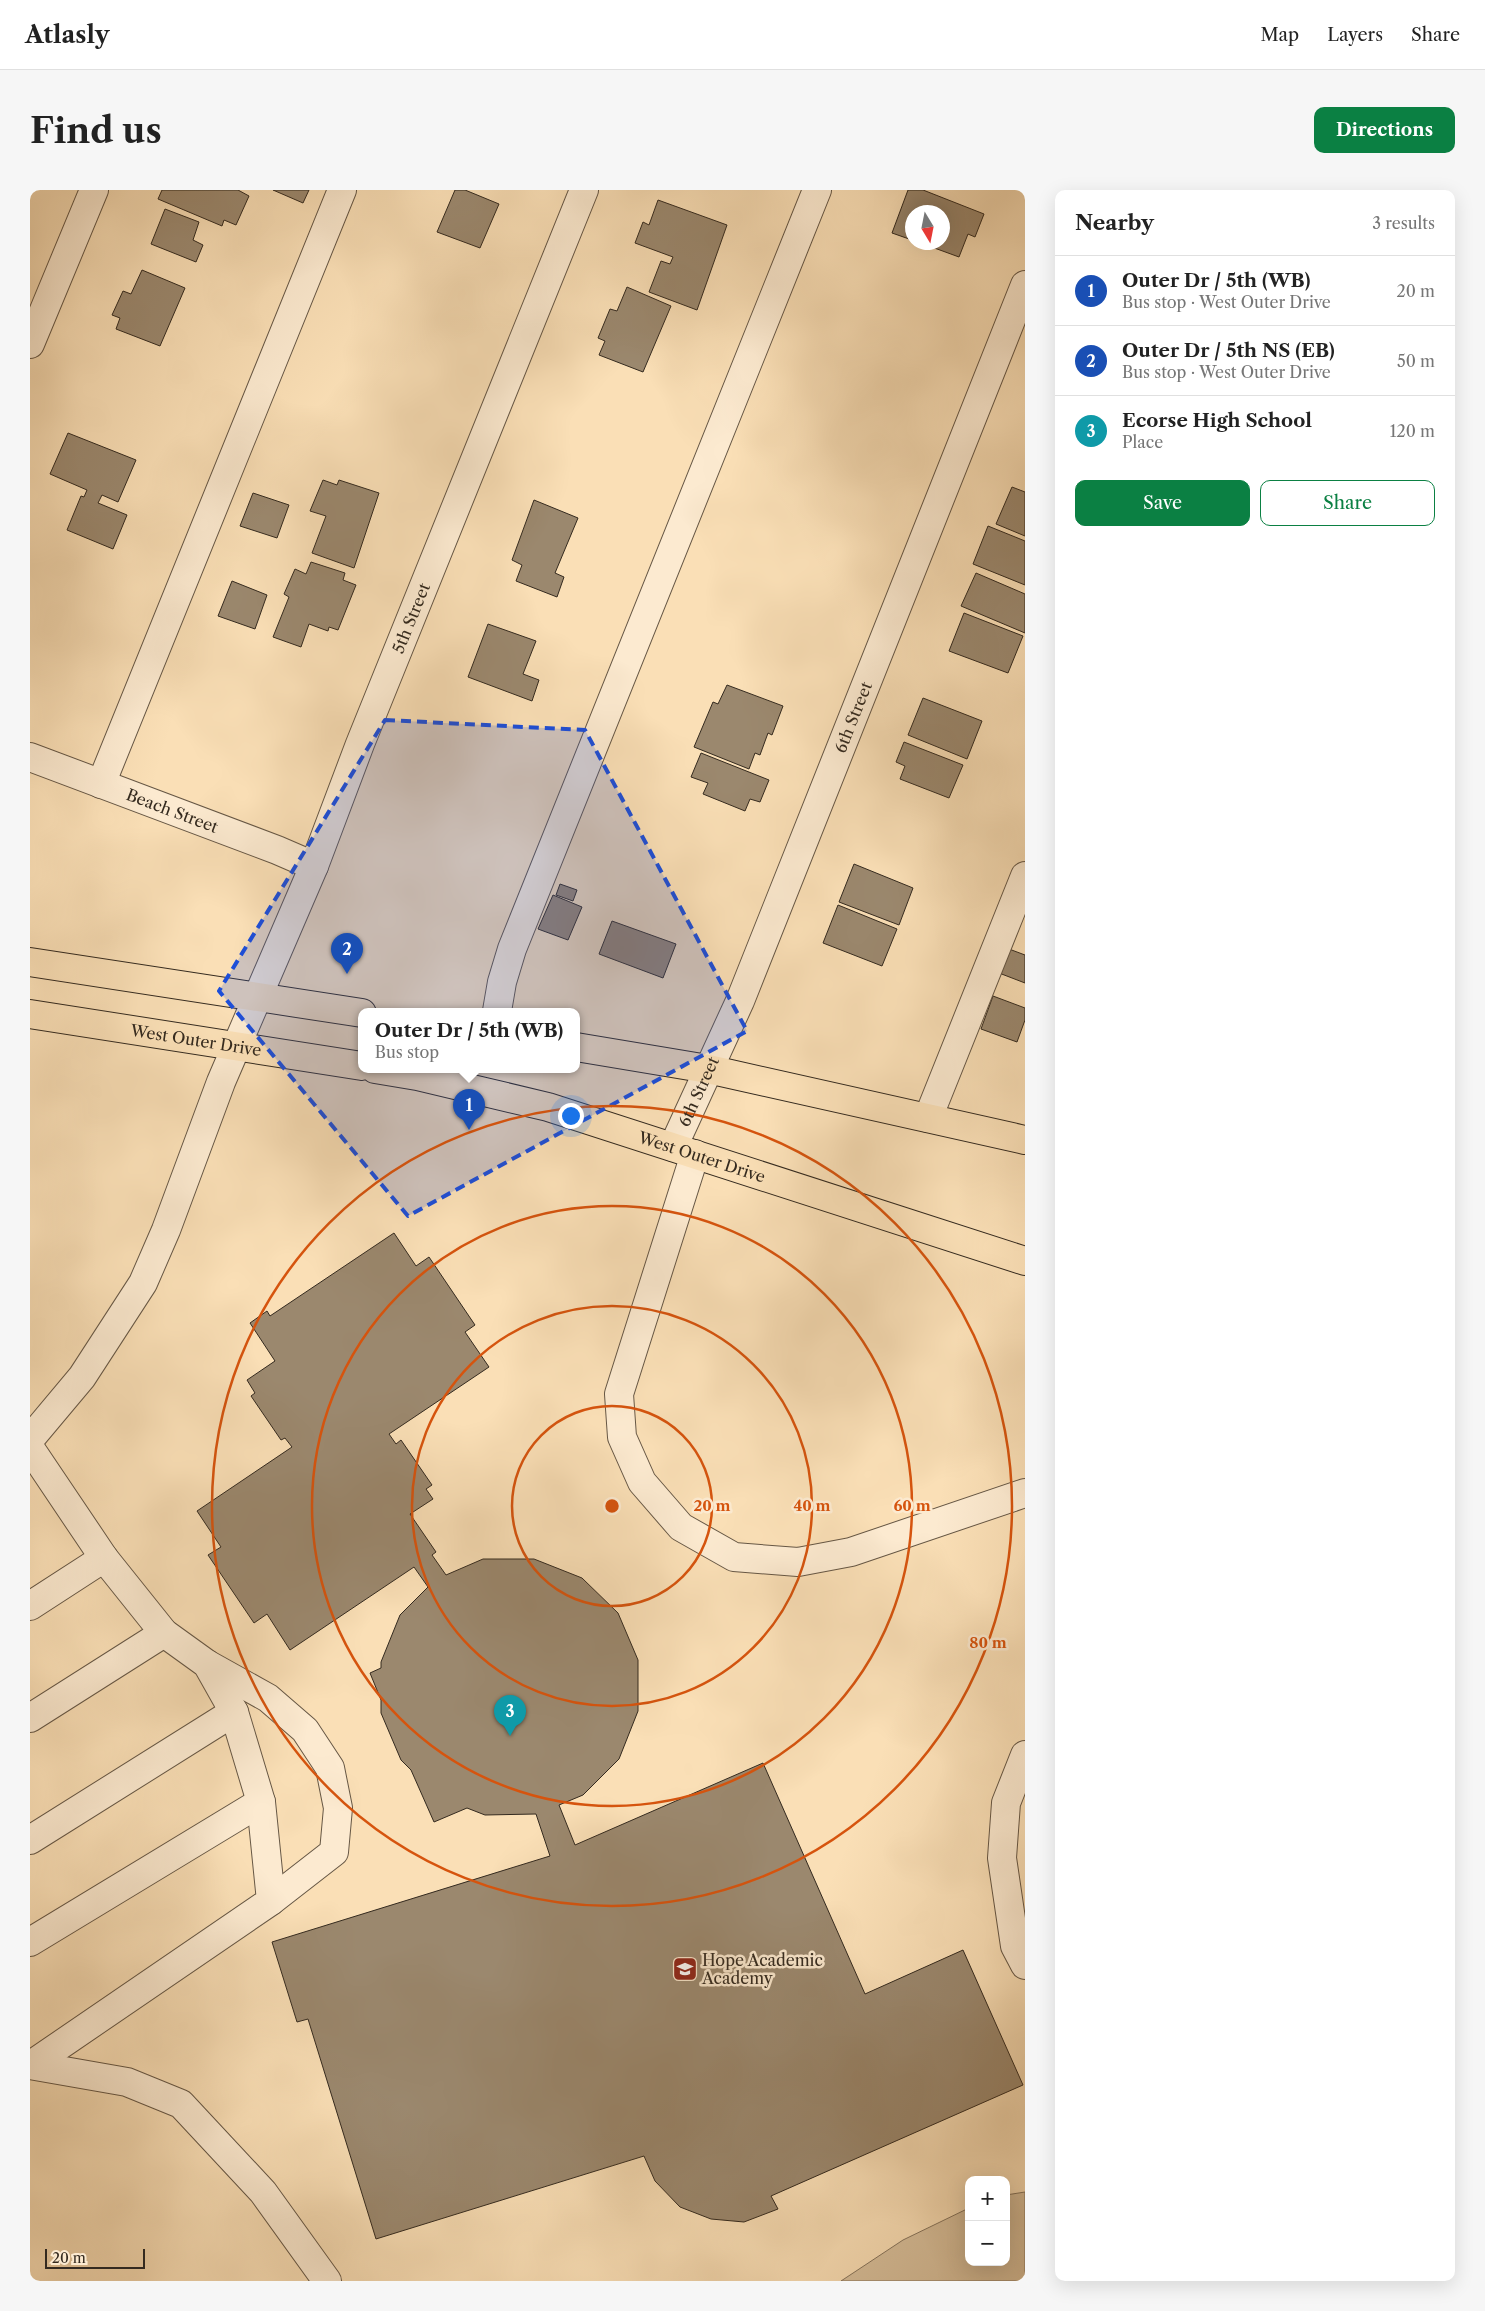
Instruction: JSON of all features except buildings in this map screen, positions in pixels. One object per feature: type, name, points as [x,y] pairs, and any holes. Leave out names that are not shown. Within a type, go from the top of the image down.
[{"type":"main road","points":[[30,962],[358,1011]]},
{"type":"main road","name":"West Outer Drive","points":[[30,1014],[238,1045],[358,1065]]},
{"type":"main road","points":[[580,1048],[708,1069],[1025,1140]]},
{"type":"main road","name":"West Outer Drive","points":[[399,1073],[548,1107],[1025,1261]]},
{"type":"street","points":[[30,344],[94,190]]},
{"type":"street","points":[[101,784],[342,190]]},
{"type":"street","name":"5th Street","points":[[30,1439],[82,1376],[143,1283],[166,1230],[221,1082],[314,866],[360,744],[584,190]]},
{"type":"street","points":[[498,1008],[502,982],[512,949],[817,190]]},
{"type":"street","name":"6th Street","points":[[1025,285],[740,1001],[708,1069],[684,1150],[619,1394],[622,1437],[642,1482],[681,1527],[734,1556],[798,1562],[852,1552],[1025,1493]]},
{"type":"street","name":"Beach Street","points":[[30,757],[277,850],[314,866]]},
{"type":"street","points":[[928,1118],[1025,876]]},
{"type":"street","points":[[30,1448],[104,1558],[164,1633],[208,1664],[268,1698],[305,1730],[330,1768],[338,1808],[334,1852],[271,1901],[30,2065]]},
{"type":"street","points":[[30,1606],[104,1558]]},
{"type":"street","points":[[30,1718],[164,1633]]},
{"type":"street","points":[[208,1664],[234,1712],[261,1802],[271,1901]]},
{"type":"street","points":[[30,1840],[234,1712]]},
{"type":"street","points":[[1025,1755],[1006,1803],[1002,1858],[1015,1946],[1025,1965]]},
{"type":"street","points":[[30,1942],[261,1802]]},
{"type":"street","points":[[30,2065],[127,2082],[182,2104],[262,2192],[326,2281]]},
{"type":"highlighted area","points":[[385,720],[585,730],[747,1031],[408,1216],[219,991]]},
{"type":"shaded area","points":[[1025,2192],[1025,2281],[841,2281],[903,2240],[965,2210],[965,2266],[1010,2266],[1010,2194]]},
{"type":"place","name":"Outer Dr / 5th NS (EB)","points":[[347,974]]},
{"type":"place","name":"Outer Dr / 5th (WB)","points":[[469,1130]]},
{"type":"place","name":"Ecorse High School","points":[[510,1736]]},
{"type":"place","name":"Hope Academic Academy","points":[[685,1969]]}]
